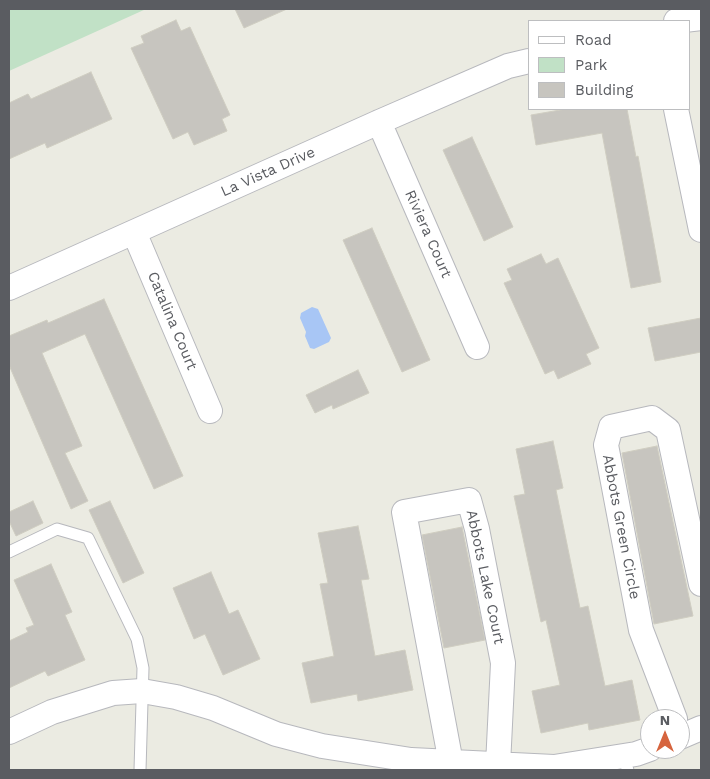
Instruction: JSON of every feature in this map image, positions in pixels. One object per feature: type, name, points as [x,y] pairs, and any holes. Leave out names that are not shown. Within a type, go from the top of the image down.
[{"type":"street","points":[[684,20],[701,18]]},
{"type":"street","name":"La Vista Drive","points":[[9,288],[379,122],[508,66],[528,61]]},
{"type":"street","points":[[676,110],[701,230]]},
{"type":"street","name":"Riviera Court","points":[[379,122],[477,347]]},
{"type":"street","name":"Catalina Court","points":[[134,232],[210,411]]},
{"type":"street","name":"Abbots Green Circle","points":[[675,709],[641,630],[606,446],[612,427],[652,418],[668,430],[701,584]]},
{"type":"street","name":"Abbots Lake Court","points":[[450,767],[404,512],[469,500],[477,529],[503,663],[498,765]]},
{"type":"street","points":[[9,732],[52,712],[113,693],[142,691],[176,697],[213,708],[276,734],[322,746],[378,758],[411,760],[450,767],[498,765],[554,769],[625,763],[640,752]]},
{"type":"lane","points":[[9,552],[57,529],[88,538],[137,639],[143,668],[140,770]]},
{"type":"green space","points":[[9,9],[146,9],[9,71]]},
{"type":"water","points":[[312,307],[318,309],[331,338],[329,342],[314,349],[310,348],[300,318],[301,313]]},
{"type":"building","points":[[235,9],[287,9],[244,28]]},
{"type":"building","points":[[176,20],[181,31],[190,27],[230,115],[222,119],[227,131],[194,145],[188,132],[173,139],[131,48],[144,43],[141,36]]},
{"type":"building","points":[[91,72],[112,119],[47,148],[45,143],[9,159],[9,103],[28,94],[31,99]]},
{"type":"building","points":[[560,110],[627,110],[636,157],[638,156],[661,282],[631,288],[602,133],[536,145],[531,115]]},
{"type":"building","points":[[472,137],[513,227],[484,241],[443,150]]},
{"type":"building","points":[[372,228],[430,360],[402,372],[343,240]]},
{"type":"building","points":[[541,254],[546,264],[558,258],[599,348],[586,354],[591,364],[558,379],[554,370],[545,374],[504,283],[512,280],[507,269]]},
{"type":"building","points":[[104,299],[183,476],[154,489],[85,334],[42,353],[82,446],[65,453],[88,501],[71,509],[9,365],[9,336],[47,320],[48,323]]},
{"type":"building","points":[[701,318],[701,352],[655,361],[648,328]]},
{"type":"building","points":[[358,370],[369,393],[333,409],[332,405],[315,413],[306,395]]},
{"type":"building","points":[[553,441],[563,488],[556,490],[580,608],[588,606],[605,686],[632,680],[640,720],[589,730],[588,723],[541,733],[532,691],[560,685],[546,620],[541,622],[514,496],[525,494],[516,449]]},
{"type":"building","points":[[657,446],[693,616],[654,624],[622,453]]},
{"type":"building","points":[[33,501],[43,523],[16,536],[9,521],[9,512]]},
{"type":"building","points":[[110,501],[144,573],[123,583],[89,510]]},
{"type":"building","points":[[358,526],[369,579],[361,580],[375,656],[405,650],[413,690],[358,701],[357,694],[311,703],[302,663],[334,656],[320,584],[328,583],[318,533]]},
{"type":"building","points":[[462,527],[485,640],[444,648],[422,535]]},
{"type":"building","points":[[51,564],[72,612],[65,615],[85,660],[48,676],[45,671],[9,688],[9,641],[28,632],[26,628],[34,625],[14,580]]},
{"type":"building","points":[[211,572],[229,614],[238,610],[260,659],[223,675],[205,634],[194,639],[173,588]]}]
